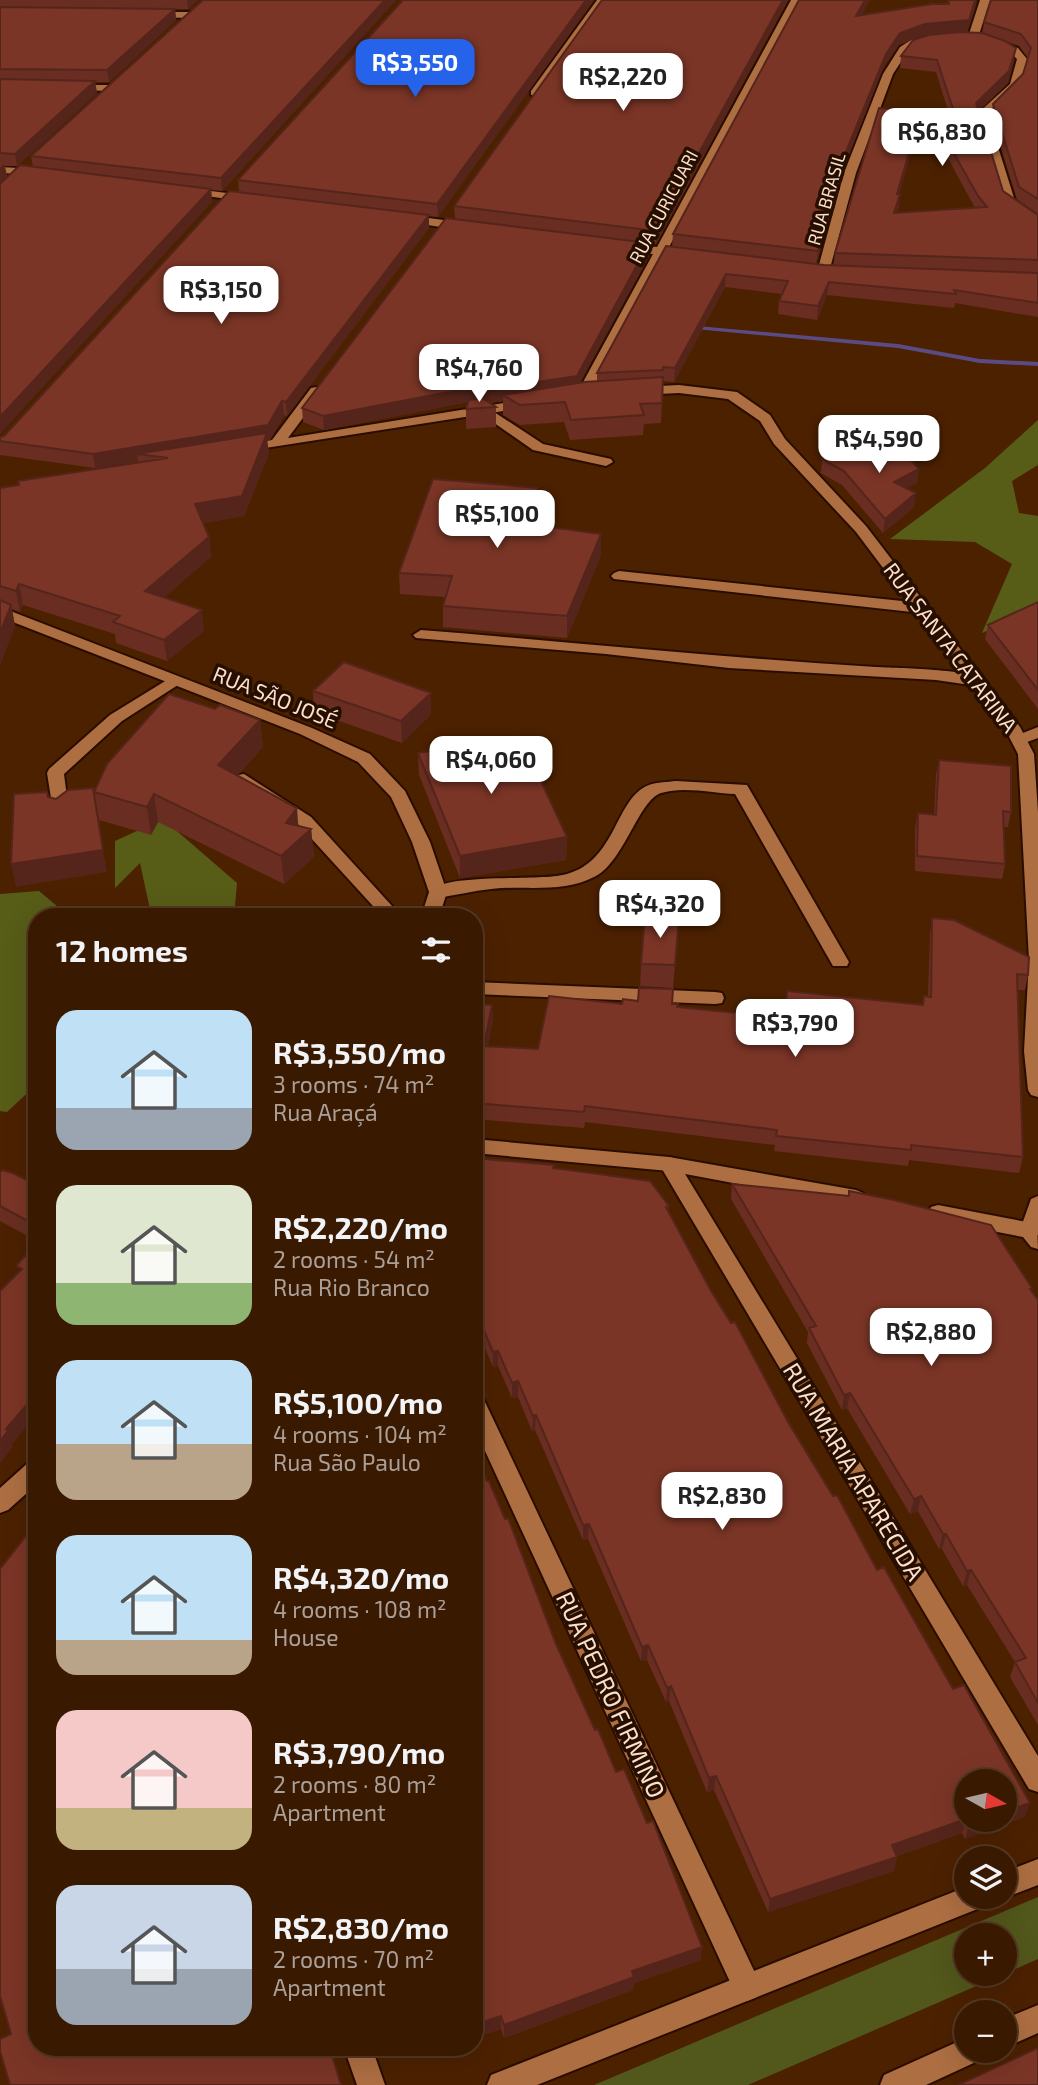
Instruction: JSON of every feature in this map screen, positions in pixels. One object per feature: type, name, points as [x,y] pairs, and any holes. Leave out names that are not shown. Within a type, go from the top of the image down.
[{"type":"street","points":[[530,101],[602,0]]},
{"type":"street","name":"RUA CURICUARI","points":[[583,395],[796,0]]},
{"type":"street","points":[[985,0],[968,38],[1014,50],[1022,59],[1016,83],[1009,94],[982,114],[1010,203],[1038,222]]},
{"type":"street","points":[[136,15],[195,12],[181,24]]},
{"type":"street","name":"RUA BRASIL","points":[[810,270],[830,272],[850,173],[888,75],[904,48],[915,43],[941,39]]},
{"type":"street","points":[[104,97],[124,79]]},
{"type":"street","points":[[51,87],[114,88]]},
{"type":"street","points":[[8,185],[35,162]]},
{"type":"street","points":[[0,170],[52,174]]},
{"type":"street","points":[[219,206],[238,186]]},
{"type":"street","points":[[174,189],[269,201]]},
{"type":"street","points":[[434,234],[450,212]]},
{"type":"street","points":[[389,217],[483,229]]},
{"type":"street","points":[[606,244],[701,257]]},
{"type":"street","points":[[277,443],[326,377]]},
{"type":"street","name":"RUA SANTA CATARINA","points":[[624,392],[679,389],[732,395],[765,418],[779,441],[861,529],[1028,749],[1038,960],[1034,1051],[1038,1090]]},
{"type":"street","points":[[224,452],[546,400]]},
{"type":"street","points":[[485,410],[538,447],[606,462]]},
{"type":"street","points":[[618,576],[799,593],[921,608]]},
{"type":"street","name":"RUA SÃO JOSÉ","points":[[0,612],[306,731],[364,758],[399,795],[421,842],[438,892]]},
{"type":"street","points":[[421,635],[606,649],[729,663],[977,681]]},
{"type":"street","points":[[60,813],[55,773],[116,718],[175,680]]},
{"type":"street","points":[[1028,749],[1038,732]]},
{"type":"street","points":[[244,779],[305,821],[385,908]]},
{"type":"street","points":[[433,908],[438,892],[492,883],[567,881],[592,870],[616,845],[639,802],[653,789],[676,786],[741,789],[840,962]]},
{"type":"street","points":[[483,988],[715,998]]},
{"type":"street","points":[[483,1147],[668,1164],[870,1201]]},
{"type":"street","name":"RUA MARIA APARECIDA","points":[[668,1164],[1038,1780]]},
{"type":"street","points":[[923,1210],[1034,1235],[1038,1204]]},
{"type":"street","name":"RUA PEDRO FIRMINO","points":[[483,1421],[747,1987]]},
{"type":"street","points":[[0,1503],[28,1477]]},
{"type":"street","points":[[1017,1880],[1038,1872]]},
{"type":"street","points":[[501,2085],[954,1905]]},
{"type":"street","points":[[1017,2028],[1038,2019]]},
{"type":"street","points":[[361,2056],[371,2085]]},
{"type":"street","points":[[894,2085],[954,2057]]},
{"type":"green space","points":[[1038,420],[1038,465],[1012,481],[1019,513],[1038,516],[1038,608],[982,633],[1012,564],[975,542],[890,539],[985,468]]},
{"type":"green space","points":[[163,819],[237,883],[235,908],[150,908],[140,863],[115,888],[115,841]]},
{"type":"green space","points":[[39,891],[59,908],[28,908],[28,1092],[7,1112],[0,1111],[0,894]]},
{"type":"green space","points":[[1038,1897],[1038,1959],[1017,1968],[1017,1923],[977,1923],[1010,1909],[1017,1909],[1017,1906]]},
{"type":"green space","points":[[954,1933],[954,1986],[976,1986],[748,2085],[594,2085]]},
{"type":"building","points":[[203,0],[385,0],[221,178],[31,156]]},
{"type":"building","points":[[403,0],[586,0],[437,204],[238,180]]},
{"type":"building","points":[[602,0],[783,0],[656,231],[454,206]]},
{"type":"building","points":[[799,0],[865,0],[856,16],[932,4],[949,4],[949,0],[975,0],[969,20],[925,24],[900,33],[886,54],[843,159],[818,251],[673,234]]},
{"type":"building","points":[[991,0],[1038,0],[1038,199],[1019,187],[993,104],[1023,74],[1031,48],[1021,34],[984,22]]},
{"type":"building","points":[[0,7],[175,9],[107,70],[0,69]]},
{"type":"building","points":[[982,33],[1016,48],[1009,71],[976,103],[1003,191],[1038,215],[1038,260],[835,253],[879,108],[921,112],[894,213],[987,207],[978,196],[931,113],[955,115],[937,60],[901,56],[913,40],[929,35]]},
{"type":"building","points":[[0,79],[95,81],[15,154],[0,153]]},
{"type":"building","points":[[20,165],[211,189],[0,417],[0,184]]},
{"type":"building","points":[[229,191],[429,215],[286,402],[282,401],[268,425],[93,454],[0,441],[0,437],[4,436]]},
{"type":"building","points":[[446,218],[649,243],[577,376],[473,392],[475,387],[323,416],[302,408]]},
{"type":"building","points":[[666,246],[824,265],[1038,273],[1038,303],[954,290],[956,294],[829,282],[818,306],[779,301],[788,281],[726,274],[675,368],[597,373]]},
{"type":"building","points":[[663,377],[662,403],[640,404],[644,415],[571,420],[565,402],[520,405],[503,395],[584,382]]},
{"type":"building","points":[[482,398],[496,407],[466,409],[469,400]]},
{"type":"building","points":[[267,433],[242,496],[195,504],[209,537],[145,591],[202,610],[164,640],[113,622],[120,616],[19,584],[16,591],[0,586],[0,488],[19,485],[18,481],[168,458],[137,454]]},
{"type":"building","points":[[896,443],[919,469],[894,482],[916,493],[885,519],[844,471],[822,459],[832,457],[827,451],[837,456]]},
{"type":"building","points":[[433,479],[538,488],[527,524],[601,534],[567,616],[443,606],[452,576],[399,573]]},
{"type":"building","points":[[0,600],[11,605],[0,633]]},
{"type":"building","points":[[1038,602],[1038,690],[988,625]]},
{"type":"building","points":[[344,662],[431,693],[401,721],[313,691]]},
{"type":"building","points":[[169,694],[215,709],[220,705],[260,720],[218,765],[297,808],[286,823],[311,829],[281,856],[154,794],[147,807],[94,792],[107,764]]},
{"type":"building","points":[[520,736],[567,837],[460,856],[418,753]]},
{"type":"building","points":[[939,760],[1011,766],[1011,812],[1003,811],[1005,864],[917,856],[918,813],[936,815]]},
{"type":"building","points":[[93,788],[103,850],[11,864],[14,794],[47,792],[48,797],[56,799],[68,790]]},
{"type":"building","points":[[645,914],[679,916],[675,965],[641,964]]},
{"type":"building","points":[[932,918],[954,920],[1029,957],[1028,975],[1017,974],[1023,1157],[911,1145],[911,1150],[776,1136],[777,1130],[585,1106],[584,1112],[483,1104],[483,1004],[492,1005],[484,1046],[538,1049],[549,996],[622,1004],[623,999],[638,1001],[639,988],[673,989],[672,1004],[678,1004],[677,1007],[785,1018],[787,991],[923,1005],[924,996],[931,997]]},
{"type":"building","points":[[483,1159],[554,1165],[553,1168],[650,1181],[669,1206],[666,1207],[711,1291],[731,1323],[735,1322],[788,1422],[833,1496],[837,1495],[877,1570],[884,1567],[953,1689],[964,1685],[1011,1769],[954,1769],[954,1823],[892,1845],[897,1857],[770,1899],[716,1776],[709,1778],[671,1686],[667,1688],[648,1645],[642,1647],[589,1524],[583,1525],[536,1415],[533,1416],[518,1381],[512,1383],[498,1351],[493,1352],[483,1328]]},
{"type":"building","points":[[3,1170],[28,1180],[28,1221],[0,1206],[0,1172]]},
{"type":"building","points":[[732,1184],[849,1196],[849,1191],[991,1225],[1032,1288],[1030,1289],[1038,1300],[1038,1703],[1015,1662],[1026,1658],[971,1570],[967,1571],[946,1534],[943,1534],[921,1496],[914,1499],[850,1393],[844,1395],[809,1328],[816,1326]]},
{"type":"building","points":[[28,1253],[28,1403],[6,1429],[8,1431],[0,1441],[0,1291],[22,1269],[16,1266]]},
{"type":"building","points":[[483,1472],[505,1519],[508,1518],[556,1644],[595,1730],[598,1729],[616,1772],[624,1769],[647,1823],[653,1821],[702,1947],[632,1971],[634,1977],[504,2025],[501,2016],[483,2022]]},
{"type":"building","points":[[28,1533],[28,2056],[332,2056],[341,2085],[10,2085],[0,2051],[0,2039],[11,2034],[0,1996],[0,1569]]},
{"type":"building","points":[[1017,1780],[1030,1803],[1017,1808]]},
{"type":"building","points":[[1038,2048],[1038,2085],[958,2085],[1006,2063],[1017,2063],[1017,2058]]},
{"type":"waterway","points":[[697,328],[898,346],[980,361],[1038,364]]}]
